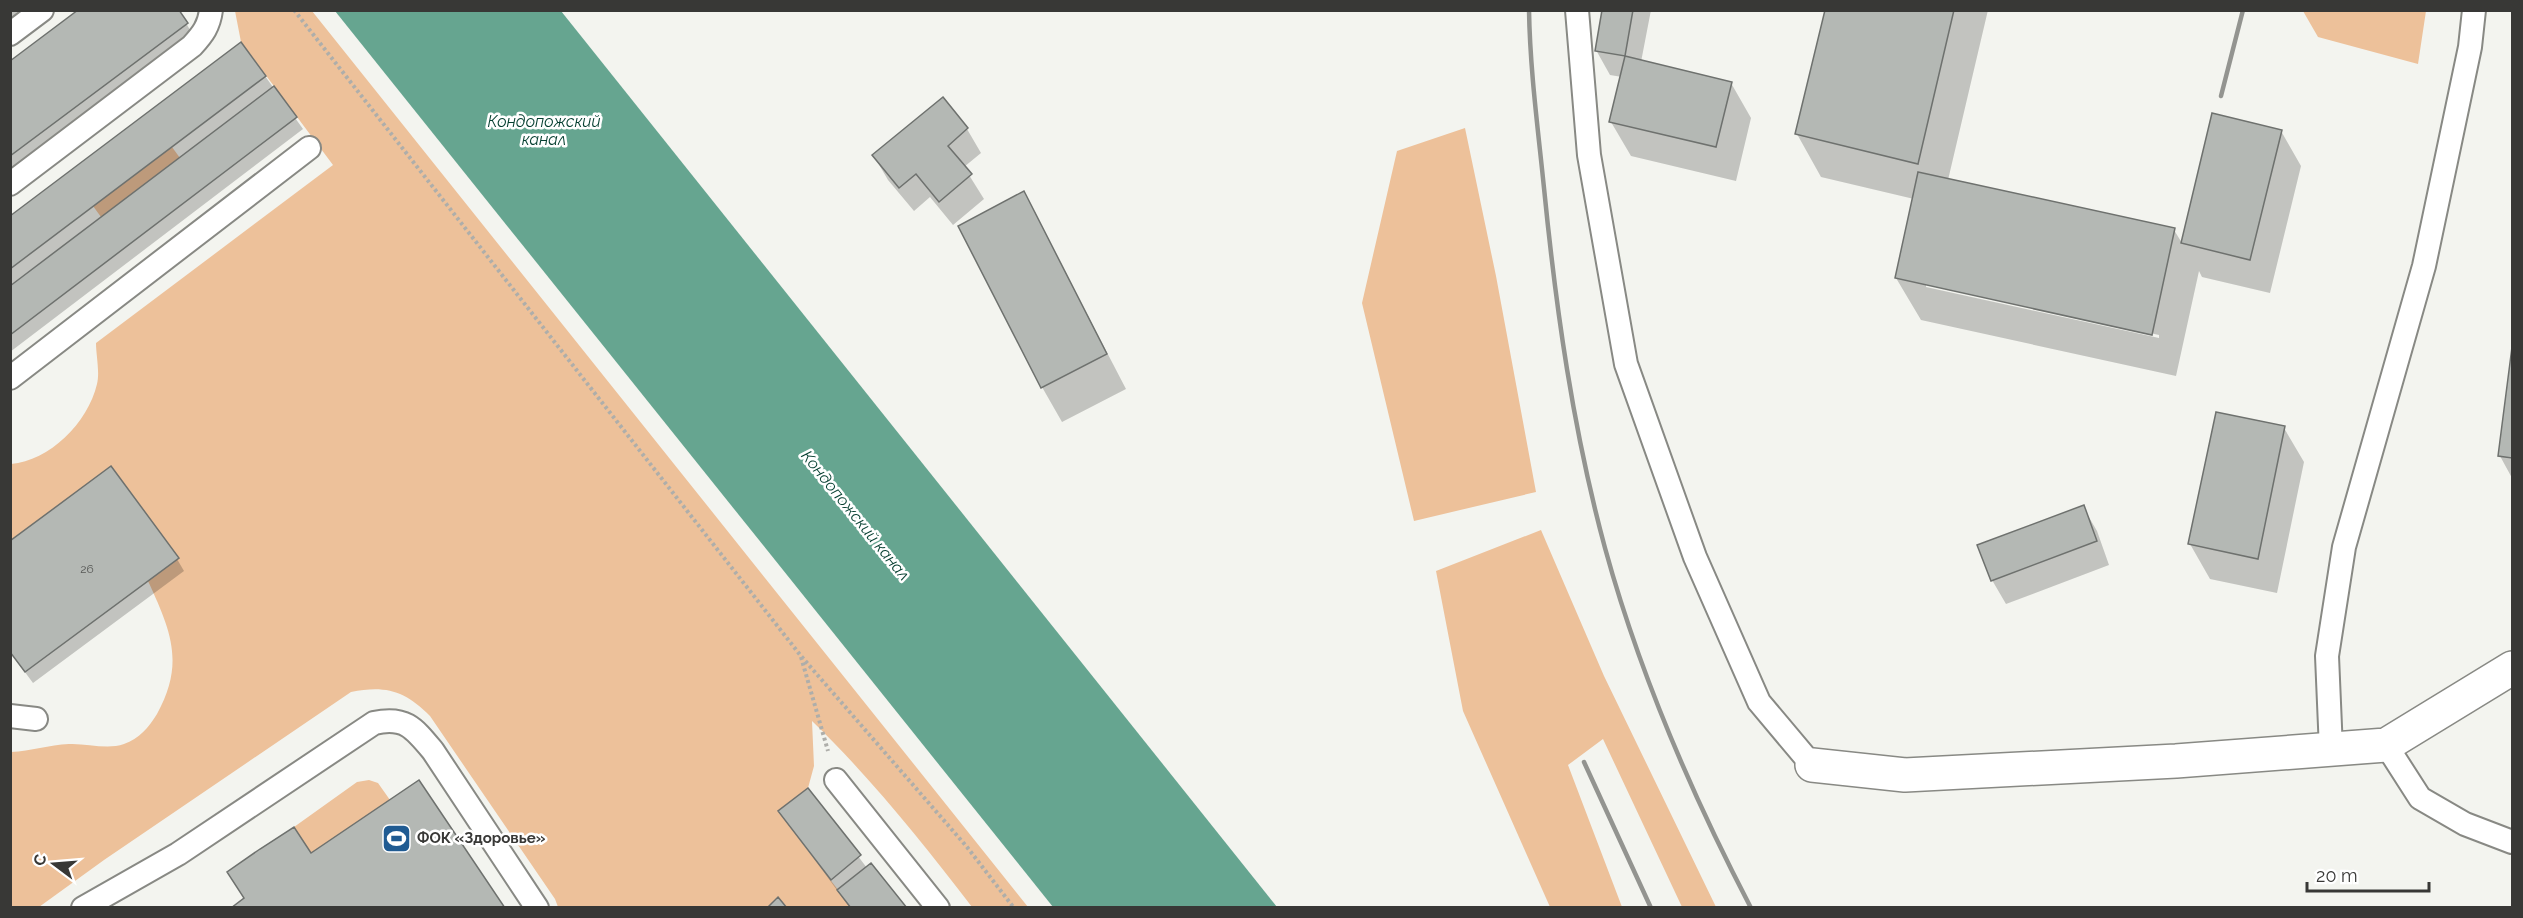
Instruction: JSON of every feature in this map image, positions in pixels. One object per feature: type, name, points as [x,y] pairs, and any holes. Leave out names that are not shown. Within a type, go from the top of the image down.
[{"type":"street","points":[[1812,765],[1905,775],[2386,746],[2512,668]]},
{"type":"lane","points":[[10,34],[42,10]]},
{"type":"lane","points":[[10,184],[192,46],[210,22],[211,10]]},
{"type":"lane","points":[[1577,10],[1590,155],[1626,364],[1695,557],[1759,702],[1812,765]]},
{"type":"lane","points":[[2331,750],[2327,656],[2344,547],[2424,266],[2470,46],[2474,10]]},
{"type":"lane","points":[[10,378],[309,148]]},
{"type":"lane","points":[[10,716],[36,719]]},
{"type":"lane","points":[[83,908],[118,899],[203,838],[374,723],[390,719],[405,723],[433,751],[537,908]]},
{"type":"lane","points":[[2386,746],[2420,798],[2465,824],[2512,842]]},
{"type":"lane","points":[[836,780],[938,908]]},
{"type":"path","points":[[294,10],[801,656],[926,798],[1014,908]]},
{"type":"path","points":[[801,656],[824,727],[830,766],[836,780]]},
{"type":"shaded area","points":[[235,11],[312,11],[1028,907],[972,907],[895,811],[812,721],[814,766],[808,788],[778,811],[851,907],[787,907],[778,898],[767,908],[558,907],[555,899],[430,716],[403,696],[375,689],[351,692],[104,860],[39,907],[11,907],[11,752],[69,744],[117,746],[139,736],[147,728],[166,696],[173,663],[168,632],[148,581],[178,558],[11,541],[11,464],[39,456],[53,448],[76,426],[92,399],[97,384],[96,343],[333,165],[241,42]]},
{"type":"shaded area","points":[[2303,11],[2426,11],[2418,64],[2318,37]]},
{"type":"shaded area","points":[[1465,128],[1496,276],[1536,492],[1414,521],[1362,303],[1397,151]]},
{"type":"shaded area","points":[[172,147],[180,158],[101,217],[93,206]]},
{"type":"shaded area","points":[[1541,530],[1604,676],[1716,907],[1682,907],[1603,739],[1568,765],[1622,907],[1550,907],[1463,711],[1436,571]]},
{"type":"shaded area","points":[[369,780],[378,783],[390,800],[311,853],[294,827],[357,782]]},
{"type":"water","name":"Кондопожский канал","points":[[335,11],[561,11],[1277,907],[1053,907]]},
{"type":"building","points":[[78,10],[179,10],[188,23],[10,156],[10,61]]},
{"type":"building","points":[[1602,10],[1633,10],[1625,56],[1595,51]]},
{"type":"building","points":[[1825,10],[1954,10],[1918,164],[1795,134]]},
{"type":"building","points":[[241,42],[266,76],[10,269],[10,216]]},
{"type":"building","points":[[1625,56],[1732,82],[1716,147],[1609,122]]},
{"type":"building","points":[[274,86],[297,117],[10,335],[10,286]]},
{"type":"building","points":[[943,97],[968,128],[948,146],[972,174],[939,202],[916,174],[899,188],[872,155]]},
{"type":"building","points":[[2212,113],[2282,130],[2250,260],[2181,243]]},
{"type":"building","points":[[1918,172],[2175,228],[2152,335],[1895,278]]},
{"type":"building","points":[[1024,191],[1107,354],[1041,388],[958,226]]},
{"type":"building","points":[[2512,347],[2512,458],[2498,456]]},
{"type":"building","points":[[2216,412],[2285,426],[2258,559],[2188,544]]},
{"type":"building","points":[[111,466],[179,558],[25,672],[10,652],[10,541]]},
{"type":"building","points":[[2084,505],[2097,541],[1991,581],[1977,545]]},
{"type":"building","name":"ФОК «Здоровье»","points":[[419,780],[505,908],[231,908],[244,898],[227,872],[260,849],[294,827],[311,853]]},
{"type":"building","points":[[808,788],[861,855],[831,880],[778,811]]},
{"type":"building","points":[[871,863],[907,908],[851,908],[837,890]]},
{"type":"building","points":[[778,897],[787,908],[767,908]]},
{"type":"railway","points":[[1529,10],[1535,99],[1554,279],[1567,369],[1594,504],[1619,594],[1650,686],[1687,776],[1751,908]]},
{"type":"railway","points":[[2221,96],[2243,10]]},
{"type":"railway","points":[[1584,762],[1651,908]]},
{"type":"place","name":"ФОК «Здоровье»","points":[[396,838]]}]
